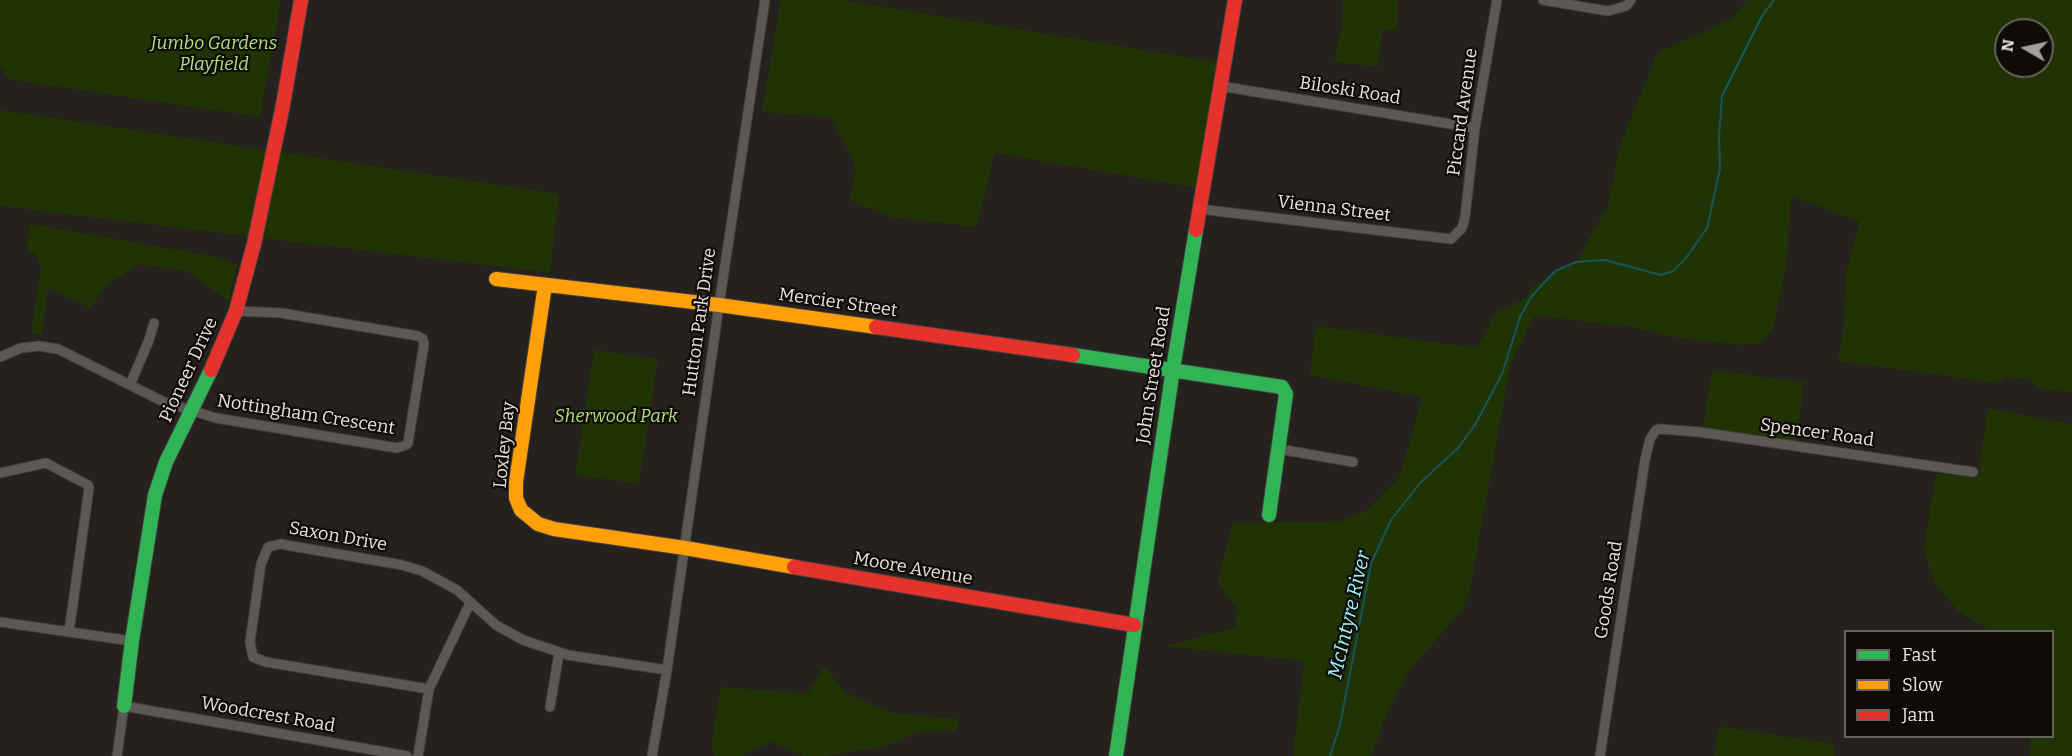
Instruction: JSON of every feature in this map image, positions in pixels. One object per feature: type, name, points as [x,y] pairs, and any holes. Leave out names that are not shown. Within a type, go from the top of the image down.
[{"type":"street","name":"Pioneer Drive","points":[[117,756],[132,640],[155,495],[166,462],[223,345],[236,310],[254,244],[283,105],[301,0]]},
{"type":"street","name":"Hutton Park Drive","points":[[652,756],[686,548],[719,305],[765,0]]},
{"type":"street","name":"John Street Road","points":[[1116,756],[1198,209],[1235,0]]},
{"type":"street","name":"Piccard Avenue","points":[[1462,228],[1475,128],[1497,0]]},
{"type":"street","points":[[1543,0],[1608,11],[1626,6],[1631,0]]},
{"type":"street","name":"Biloski Road","points":[[1220,86],[1475,128]]},
{"type":"street","name":"Vienna Street","points":[[1198,209],[1446,239],[1451,239],[1462,228]]},
{"type":"street","name":"Mercier Street","points":[[496,279],[719,305],[1173,369],[1282,387],[1286,394],[1279,449]]},
{"type":"street","name":"Loxley Bay","points":[[544,285],[516,482],[516,498],[521,510],[537,524],[554,529],[686,548]]},
{"type":"street","name":"Nottingham Crescent","points":[[191,410],[216,418],[397,448],[406,446],[408,443],[423,339],[418,336],[281,313],[236,310]]},
{"type":"street","points":[[130,385],[154,323]]},
{"type":"street","points":[[0,357],[21,348],[39,346],[58,349],[164,402],[191,410]]},
{"type":"street","name":"Spencer Road","points":[[1656,430],[1699,432],[1973,472]]},
{"type":"street","name":"Goods Road","points":[[1600,756],[1645,460],[1650,439],[1656,430]]},
{"type":"street","points":[[1269,515],[1279,449],[1353,462]]},
{"type":"street","points":[[0,473],[46,463],[88,485],[69,632]]},
{"type":"street","name":"Saxon Drive","points":[[429,689],[266,662],[253,657],[250,642],[261,564],[268,547],[280,544],[402,565],[435,577],[457,590],[509,634],[559,653],[667,670]]},
{"type":"street","name":"Moore Avenue","points":[[686,548],[1134,625]]},
{"type":"street","points":[[418,756],[429,689],[470,603]]},
{"type":"street","points":[[0,622],[132,640]]},
{"type":"street","points":[[550,708],[559,653]]},
{"type":"street","name":"Woodcrest Road","points":[[124,706],[407,756]]},
{"type":"green space","name":"Jumbo Gardens Playfield","points":[[0,0],[281,0],[260,117],[8,79],[0,65]]},
{"type":"green space","points":[[781,0],[841,0],[1217,62],[1198,188],[995,153],[977,227],[890,217],[850,200],[856,168],[832,117],[762,112]]},
{"type":"green space","points":[[1343,0],[1398,0],[1397,29],[1382,30],[1378,67],[1334,62],[1343,22]]},
{"type":"green space","points":[[1747,0],[2072,0],[2072,393],[2037,387],[2028,379],[2007,377],[1996,383],[1838,361],[1844,325],[1845,278],[1859,222],[1794,197],[1790,205],[1787,264],[1772,331],[1760,344],[1739,345],[1675,337],[1627,326],[1535,316],[1511,362],[1470,589],[1463,609],[1407,673],[1388,711],[1371,756],[1293,756],[1304,661],[1165,646],[1235,628],[1237,609],[1218,583],[1233,523],[1341,521],[1365,512],[1400,476],[1422,397],[1310,375],[1316,326],[1477,348],[1495,313],[1526,298],[1531,288],[1555,271],[1576,262],[1608,205],[1619,148],[1657,53],[1733,18]]},
{"type":"green space","points":[[0,110],[559,194],[550,273],[0,206]]},
{"type":"green space","points":[[30,224],[212,256],[237,264],[229,301],[188,272],[139,264],[106,286],[91,308],[48,288],[42,334],[31,335],[41,267],[37,256],[27,249]]},
{"type":"green space","name":"Sherwood Park","points":[[594,350],[658,359],[639,484],[575,475]]},
{"type":"green space","points":[[1712,370],[1804,382],[1797,441],[1703,428]]},
{"type":"green space","points":[[1988,408],[2072,424],[2072,756],[2029,756],[2031,738],[2054,738],[2054,630],[1987,629],[1959,612],[1934,582],[1924,549],[1936,473],[1978,478]]},
{"type":"green space","points":[[824,666],[846,693],[892,713],[958,719],[957,731],[917,732],[885,747],[824,756],[803,756],[772,742],[742,756],[714,756],[711,747],[721,687],[808,693]]},
{"type":"green space","points":[[1718,726],[1834,744],[1835,756],[1714,756]]},
{"type":"waterway","name":"McIntyre River","points":[[1330,756],[1340,725],[1371,564],[1391,520],[1420,483],[1458,448],[1475,425],[1502,374],[1520,317],[1531,297],[1555,271],[1576,262],[1605,260],[1661,275],[1673,271],[1686,258],[1707,228],[1720,169],[1719,136],[1722,96],[1762,16],[1774,0]]},
{"type":"traffic: fast","points":[[1116,756],[1173,369],[1196,230]]},
{"type":"traffic: fast","points":[[1073,355],[1282,387],[1286,394],[1269,515]]},
{"type":"traffic: fast","points":[[124,706],[155,495],[166,462],[211,370]]},
{"type":"traffic: slow","points":[[496,279],[719,305],[876,327]]},
{"type":"traffic: slow","points":[[545,285],[516,482],[516,498],[521,510],[538,524],[554,529],[794,567]]},
{"type":"traffic: jam","points":[[211,370],[236,311],[254,244],[283,105],[301,0]]},
{"type":"traffic: jam","points":[[1196,230],[1235,0]]},
{"type":"traffic: jam","points":[[876,327],[1073,355]]},
{"type":"traffic: jam","points":[[794,567],[1134,625]]}]
